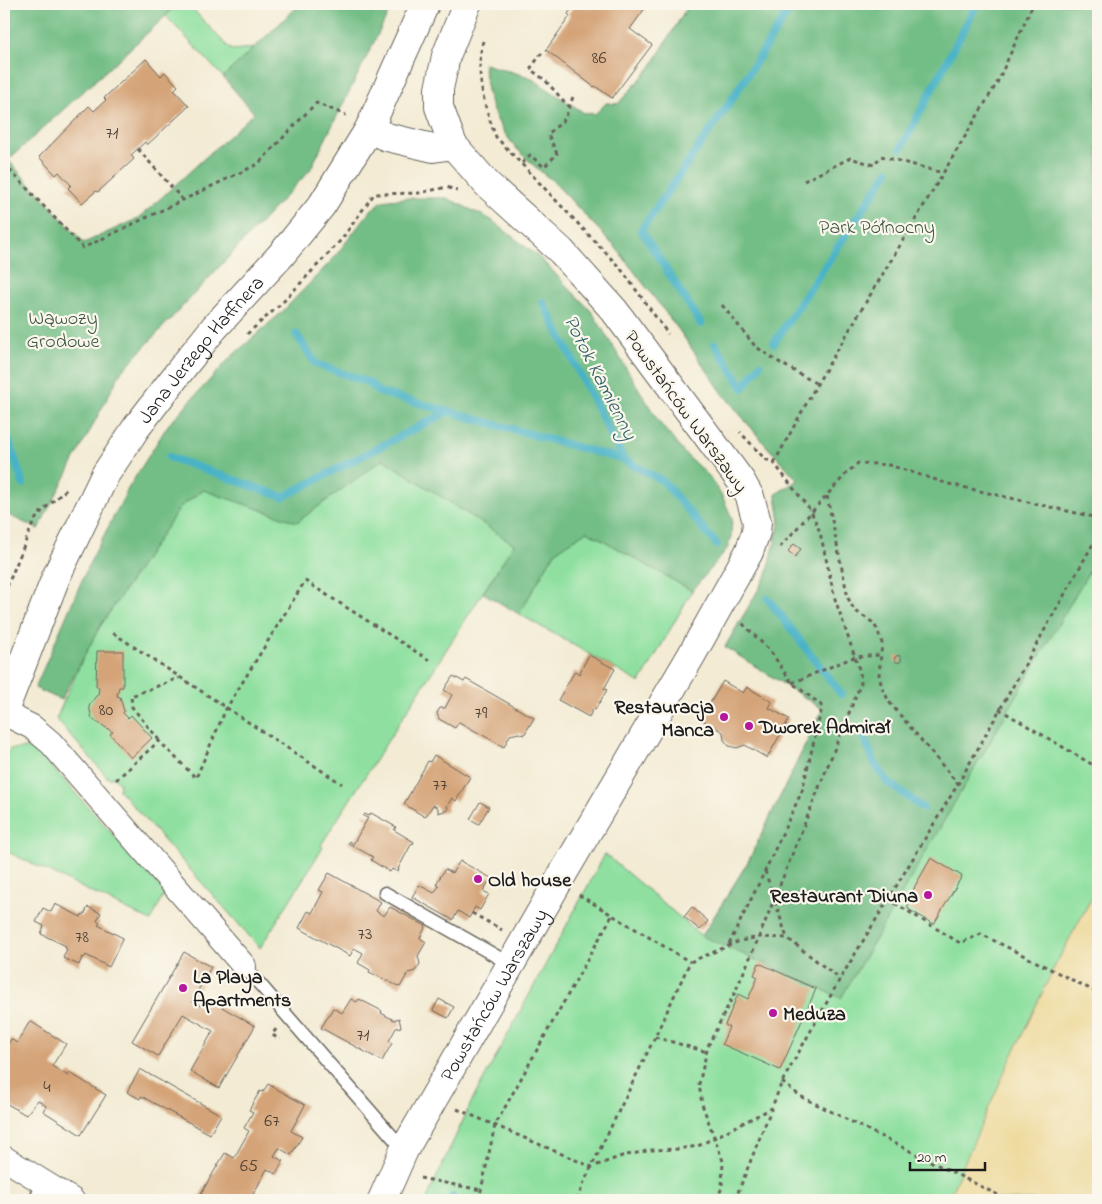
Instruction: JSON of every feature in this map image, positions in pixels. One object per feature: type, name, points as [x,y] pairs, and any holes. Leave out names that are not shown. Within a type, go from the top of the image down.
[{"type":"street","name":"Jana Jerzego Haffnera","points":[[4,712],[56,577],[110,468],[136,428],[214,328],[282,254],[322,205],[360,123],[425,4]]},
{"type":"street","name":"Powstańców Warszawy","points":[[382,1200],[404,1150],[745,560],[756,532],[757,522],[750,497],[741,481],[614,310],[561,251],[487,184],[452,145],[439,107],[439,89],[446,56],[464,11]]},
{"type":"street","points":[[360,123],[387,137],[434,148],[452,145]]},
{"type":"street","points":[[4,712],[32,726],[52,743],[244,966]]},
{"type":"street","points":[[4,1158],[40,1192],[72,1200]]},
{"type":"lane","points":[[385,893],[510,964]]},
{"type":"lane","points":[[244,966],[404,1150]]},
{"type":"path","points":[[717,1200],[722,1187],[723,1161],[702,1104],[699,1084],[707,1052],[759,937],[861,683],[860,672],[835,599],[820,532],[811,511],[774,463],[817,384],[997,83],[1033,4]]},
{"type":"path","points":[[484,38],[479,66],[480,80],[486,109],[496,137]]},
{"type":"path","points":[[542,52],[530,69],[545,80],[569,108]]},
{"type":"path","points":[[522,164],[530,155],[544,167],[557,154],[548,134],[565,118],[574,94]]},
{"type":"path","points":[[4,164],[83,248],[258,164],[316,103],[360,123]]},
{"type":"path","points":[[138,149],[182,200]]},
{"type":"path","points":[[804,181],[850,158],[874,165],[881,156],[943,174]]},
{"type":"path","points":[[246,335],[282,303],[341,240],[374,194],[419,193],[447,187],[464,195]]},
{"type":"path","points":[[722,305],[755,346],[817,384]]},
{"type":"path","points":[[777,550],[811,511],[858,463],[889,465],[950,484],[1098,518]]},
{"type":"path","points":[[4,594],[34,521],[69,487]]},
{"type":"path","points":[[827,495],[848,598],[854,610],[872,622],[877,629],[882,644],[879,674],[882,688],[890,704],[958,784]]},
{"type":"path","points":[[735,1200],[782,1082],[840,979],[958,784],[1098,536]]},
{"type":"path","points":[[180,678],[131,696],[132,707],[159,741],[196,778],[226,709],[305,580],[429,660]]},
{"type":"path","points":[[729,944],[802,791],[822,707],[792,683],[771,652],[738,620]]},
{"type":"path","points":[[112,633],[342,784]]},
{"type":"path","points":[[792,683],[854,657],[880,656]]},
{"type":"path","points":[[999,709],[1098,768]]},
{"type":"path","points":[[112,784],[159,741]]},
{"type":"path","points":[[765,870],[787,938],[840,979]]},
{"type":"path","points":[[574,892],[690,962]]},
{"type":"path","points":[[888,899],[960,943],[981,934],[1098,993]]},
{"type":"path","points":[[472,913],[502,930]]},
{"type":"path","points":[[479,1200],[495,1125],[613,914]]},
{"type":"path","points":[[577,1200],[690,962],[729,944],[759,937],[787,938]]},
{"type":"path","points":[[655,1037],[707,1052]]},
{"type":"path","points":[[782,1082],[800,1096],[1008,1200]]},
{"type":"path","points":[[452,1106],[592,1167],[622,1156],[652,1150],[698,1146],[772,1107]]},
{"type":"path","points":[[415,1177],[481,1190]]},
{"type":"green space","name":"Wąwozy Grodowe","points":[[4,4],[175,4],[166,16],[8,160],[84,243],[139,218],[254,113],[223,77],[298,4],[393,4],[310,170],[121,372],[38,529],[4,513]]},
{"type":"green space","points":[[175,4],[188,4],[231,50],[255,48],[223,77],[166,16]]},
{"type":"green space","name":"Park Północny","points":[[689,4],[1098,4],[1098,886],[1055,966],[948,1200],[426,1200],[472,1101],[605,854],[702,936],[748,862],[823,709],[725,647],[767,575],[780,521],[776,494],[798,480],[724,395],[679,330],[617,249],[552,180],[528,160],[509,139],[501,128],[491,105],[485,79],[484,64],[529,77],[584,113],[595,114],[606,103],[618,104],[651,67]]},
{"type":"green space","name":"Park Północny","points":[[689,4],[1098,4],[1098,556],[841,998],[702,936],[748,862],[823,709],[725,647],[767,575],[780,521],[776,494],[798,480],[724,395],[679,330],[617,249],[552,180],[528,160],[509,139],[501,128],[491,105],[485,79],[484,64],[529,77],[584,113],[595,114],[606,103],[618,104],[651,67]]},
{"type":"green space","points":[[406,198],[447,198],[490,219],[540,258],[592,312],[659,422],[684,453],[709,476],[722,496],[732,518],[731,537],[727,549],[692,591],[587,531],[555,552],[519,614],[483,593],[514,544],[383,459],[297,522],[203,490],[180,507],[99,628],[61,700],[35,688],[89,564],[129,487],[168,425],[231,357],[283,311],[333,259],[371,210],[382,201]]},
{"type":"green space","points":[[383,459],[514,544],[321,845],[323,847],[260,948],[119,790],[120,784],[115,778],[108,778],[56,719],[99,628],[180,507],[203,490],[297,522]]},
{"type":"green space","points":[[587,531],[692,591],[640,683],[519,614],[555,552]]},
{"type":"green space","points":[[28,748],[41,755],[165,892],[151,921],[4,850],[4,757],[10,749]]},
{"type":"sand","points":[[1098,886],[1098,1200],[948,1200],[1005,1071],[1055,966]]},
{"type":"building","points":[[575,4],[648,4],[630,29],[652,45],[612,98],[594,87],[546,50],[570,16],[568,14]]},
{"type":"building","points":[[146,59],[161,76],[165,72],[178,86],[174,90],[189,106],[147,145],[145,142],[131,155],[134,159],[98,192],[96,191],[82,203],[68,188],[71,185],[59,172],[56,175],[39,157],[89,106],[94,111],[106,100],[104,98]]},
{"type":"building","points":[[794,544],[801,549],[795,557],[788,551]]},
{"type":"building","points":[[97,651],[123,651],[123,687],[119,687],[117,696],[120,697],[123,713],[128,718],[131,715],[152,738],[131,758],[110,734],[113,732],[92,719],[89,706],[98,695],[99,687],[96,687]]},
{"type":"building","points":[[589,655],[615,669],[604,689],[607,690],[589,717],[558,700],[575,671],[579,674]]},
{"type":"building","points":[[898,655],[902,659],[898,663],[894,659]]},
{"type":"building","points":[[453,676],[464,682],[466,679],[534,718],[524,735],[519,733],[510,735],[504,747],[459,722],[455,728],[439,719],[437,713],[440,708],[445,708],[452,695],[444,690]]},
{"type":"building","name":"Dworek Admirał","points":[[723,681],[743,693],[747,687],[772,702],[769,708],[789,719],[767,758],[745,745],[737,748],[729,746],[724,740],[723,732],[701,719]]},
{"type":"building","points":[[434,755],[470,777],[456,801],[452,798],[447,806],[448,810],[438,813],[438,808],[433,805],[425,817],[404,804],[428,761],[430,762]]},
{"type":"building","points":[[480,802],[489,807],[479,824],[470,819]]},
{"type":"building","points":[[371,813],[396,827],[394,830],[414,842],[398,872],[392,869],[390,872],[371,860],[373,857],[348,843],[349,841],[353,844],[368,818],[363,816],[365,814],[369,816]]},
{"type":"building","points":[[931,858],[962,876],[934,924],[908,909],[915,886]]},
{"type":"building","points":[[460,861],[491,878],[483,891],[489,894],[480,910],[475,907],[469,918],[458,911],[453,920],[412,897],[419,885],[434,893],[439,886],[436,884],[445,869],[452,873]]},
{"type":"building","points":[[329,873],[381,902],[376,911],[384,916],[390,907],[426,926],[420,938],[426,942],[418,956],[420,964],[415,971],[408,973],[400,987],[369,972],[370,970],[358,963],[363,953],[354,948],[350,956],[299,928],[308,911],[312,913],[323,892],[319,890]]},
{"type":"building","points":[[55,904],[81,917],[88,907],[101,913],[97,921],[100,923],[98,925],[123,938],[109,967],[86,955],[84,958],[82,957],[79,965],[63,958],[67,949],[65,948],[66,946],[41,934],[44,926],[36,922],[43,908],[51,912]]},
{"type":"building","points":[[692,907],[708,921],[700,930],[684,917]]},
{"type":"building","points":[[184,952],[211,967],[192,1001],[201,1006],[206,998],[255,1026],[219,1088],[190,1071],[213,1031],[183,1014],[158,1056],[132,1041]]},
{"type":"building","points":[[759,963],[816,989],[780,1070],[722,1044],[729,1027],[725,1025],[738,994],[748,999],[758,977],[754,975]]},
{"type":"building","points":[[351,999],[357,1002],[359,999],[382,1011],[381,1013],[394,1020],[399,1018],[401,1027],[396,1028],[389,1041],[392,1043],[382,1061],[321,1028],[333,1008],[342,1013]]},
{"type":"building","points":[[439,999],[454,1007],[448,1018],[433,1010]]},
{"type":"building","points":[[30,1021],[66,1044],[52,1066],[68,1076],[70,1073],[106,1095],[81,1135],[43,1111],[46,1106],[38,1100],[26,1115],[4,1102],[4,1051],[11,1039],[17,1043]]},
{"type":"building","points":[[140,1069],[221,1115],[210,1134],[141,1096],[140,1099],[127,1092]]},
{"type":"building","points":[[268,1084],[305,1105],[291,1131],[302,1137],[291,1155],[279,1148],[274,1156],[283,1161],[276,1174],[267,1169],[250,1200],[197,1200],[225,1153],[234,1158],[249,1131],[244,1128],[253,1112],[249,1110],[260,1091],[263,1092]]},
{"type":"waterway","points":[[701,324],[641,230],[795,4]]},
{"type":"waterway","points":[[901,148],[977,4]]},
{"type":"waterway","points":[[774,343],[888,171]]},
{"type":"waterway","name":"Potok Kamienny","points":[[543,302],[624,460],[663,481],[717,545]]},
{"type":"waterway","points":[[296,334],[316,364],[370,383],[378,392],[624,460]]},
{"type":"waterway","points":[[715,344],[743,388],[760,365]]},
{"type":"waterway","points":[[169,457],[283,497],[449,411]]},
{"type":"waterway","points":[[5,429],[23,484]]},
{"type":"waterway","name":"Potok Kamienny","points":[[768,599],[841,694]]},
{"type":"waterway","name":"Potok Kamienny","points":[[861,730],[875,764],[887,782],[923,808]]},
{"type":"place","name":"Restauracja Manca","points":[[724,717]]},
{"type":"place","name":"Dworek Admirał","points":[[749,726]]},
{"type":"place","name":"Old house","points":[[478,879]]},
{"type":"place","name":"Restaurant Diuna","points":[[928,895]]},
{"type":"place","name":"La Playa Apartments","points":[[183,988]]},
{"type":"place","name":"Meduza","points":[[773,1013]]}]
